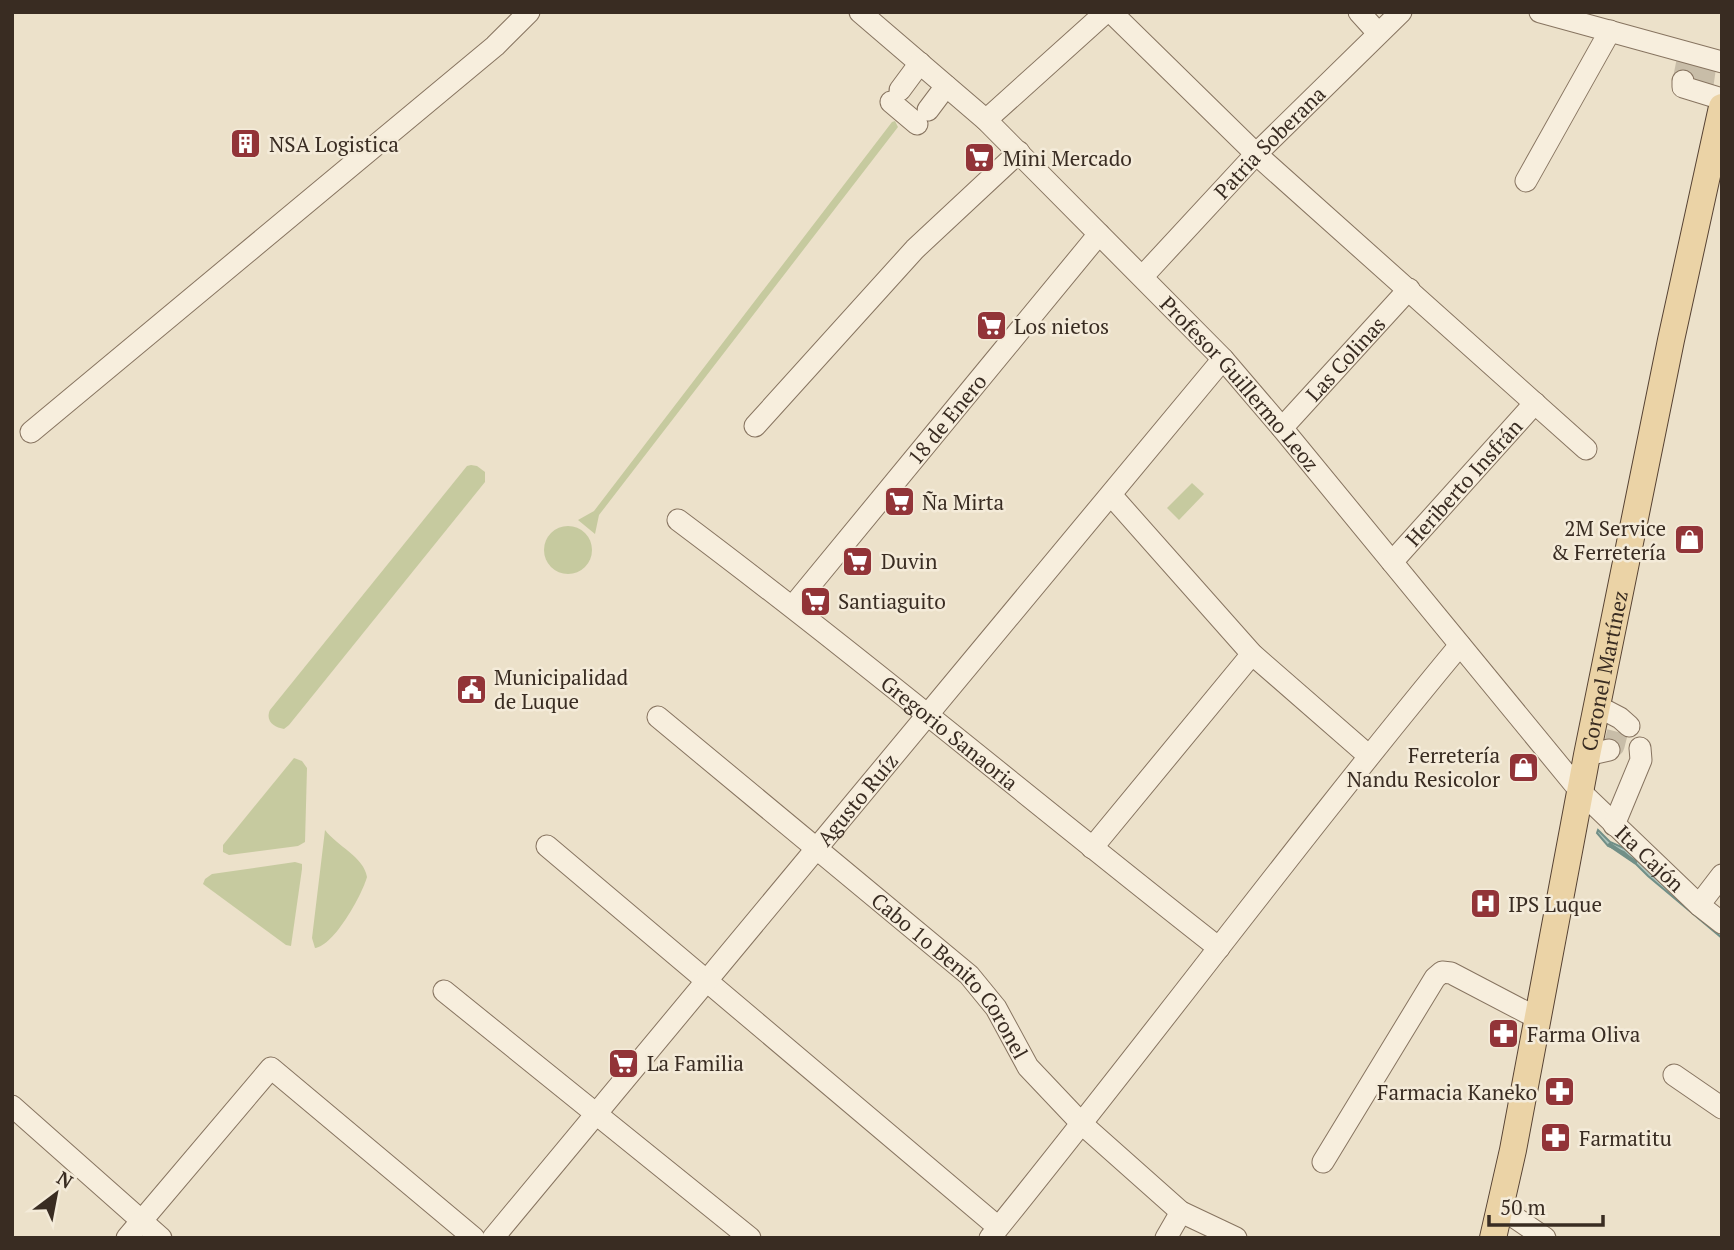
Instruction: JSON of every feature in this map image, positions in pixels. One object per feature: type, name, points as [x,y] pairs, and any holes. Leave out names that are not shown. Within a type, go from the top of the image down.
[{"type":"main road","name":"Coronel Martínez","points":[[1493,1238],[1578,804],[1598,752],[1616,720],[1707,83]]},
{"type":"street","points":[[31,432],[495,46],[529,12]]},
{"type":"street","points":[[986,120],[1108,12],[1256,155],[1586,449]]},
{"type":"street","points":[[1359,12],[1378,33]]},
{"type":"street","name":"Patria Soberana","points":[[1143,276],[1256,155],[1401,12]]},
{"type":"street","points":[[1540,12],[1610,31],[1707,83]]},
{"type":"street","name":"Profesor Guillermo Leoz","points":[[869,15],[1019,152],[1223,359],[1460,645],[1578,804]]},
{"type":"street","points":[[1526,181],[1610,31]]},
{"type":"street","points":[[920,63],[896,96],[922,117],[946,86]]},
{"type":"street","points":[[755,426],[915,249],[1019,152]]},
{"type":"street","name":"18 de Enero","points":[[793,606],[1099,234]]},
{"type":"street","name":"Las Colinas","points":[[1282,428],[1409,289]]},
{"type":"street","name":"Agusto Ruíz","points":[[493,1238],[1223,359]]},
{"type":"street","name":"Heriberto Insfrán","points":[[1392,562],[1535,403]]},
{"type":"street","points":[[1111,495],[1252,654],[1369,755]]},
{"type":"street","name":"Gregorio Sanaoria","points":[[678,520],[793,606],[1219,948]]},
{"type":"street","points":[[547,846],[994,1233],[1369,755],[1460,645]]},
{"type":"street","points":[[1092,848],[1252,654]]},
{"type":"street","name":"Cabo 1o Benito Coronel","points":[[658,717],[969,975],[996,1008],[1028,1066],[1082,1124],[1181,1212],[1236,1238]]},
{"type":"street","points":[[1614,825],[1642,760],[1640,748]]},
{"type":"street","name":"Ita Cajón","points":[[1578,804],[1614,825],[1699,905],[1722,923]]},
{"type":"street","points":[[1699,905],[1722,875]]},
{"type":"street","points":[[1323,1162],[1435,978],[1442,972],[1451,972],[1537,1018]]},
{"type":"street","points":[[444,991],[750,1238]]},
{"type":"street","points":[[127,1238],[271,1068],[474,1238]]},
{"type":"street","points":[[1674,1075],[1722,1108]]},
{"type":"street","points":[[12,1106],[161,1238]]},
{"type":"street","points":[[1501,1208],[1545,1238]]},
{"type":"street","points":[[1166,1238],[1181,1212]]},
{"type":"green space","points":[[895,121],[898,127],[599,515],[595,534],[578,520],[594,511]]},
{"type":"green space","points":[[471,465],[485,472],[485,482],[289,725],[284,729],[274,725],[269,717],[270,710],[467,466]]},
{"type":"green space","points":[[1192,483],[1204,494],[1179,520],[1167,508]]},
{"type":"green space","points":[[568,526],[585,533],[592,550],[585,567],[568,574],[551,567],[544,550],[551,533]]},
{"type":"green space","points":[[294,758],[302,761],[307,768],[305,842],[298,846],[229,855],[223,852],[223,845]]},
{"type":"green space","points":[[325,830],[361,863],[367,877],[353,907],[338,929],[330,939],[315,948],[312,938]]},
{"type":"green space","points":[[295,862],[302,864],[302,869],[291,946],[203,884],[212,874]]},
{"type":"water","points":[[1598,830],[1610,842],[1624,848],[1722,934],[1722,938],[1648,876],[1624,852],[1608,846],[1597,833]]},
{"type":"waterway","points":[[1610,845],[1635,862]]},
{"type":"tunnel","points":[[1683,81],[1687,61]]},
{"type":"tunnel","points":[[1703,85],[1706,64]]},
{"type":"tunnel","points":[[1609,750],[1614,746],[1618,730]]},
{"type":"place","name":"NSA Logistica","points":[[246,144]]},
{"type":"place","name":"Mini Mercado","points":[[980,158]]},
{"type":"place","name":"Los nietos","points":[[991,326]]},
{"type":"place","name":"Ña Mirta","points":[[899,502]]},
{"type":"place","name":"2M Service & Ferretería","points":[[1689,540]]},
{"type":"place","name":"Duvin","points":[[858,561]]},
{"type":"place","name":"Santiaguito","points":[[815,601]]},
{"type":"place","name":"Municipalidad de Luque","points":[[471,689]]},
{"type":"place","name":"Ferretería Nandu Resicolor","points":[[1523,767]]},
{"type":"place","name":"IPS Luque","points":[[1485,904]]},
{"type":"place","name":"Farma Oliva","points":[[1504,1034]]},
{"type":"place","name":"La Familia","points":[[624,1063]]},
{"type":"place","name":"Farmacia Kaneko","points":[[1560,1092]]},
{"type":"place","name":"Farmatitu","points":[[1556,1138]]}]
